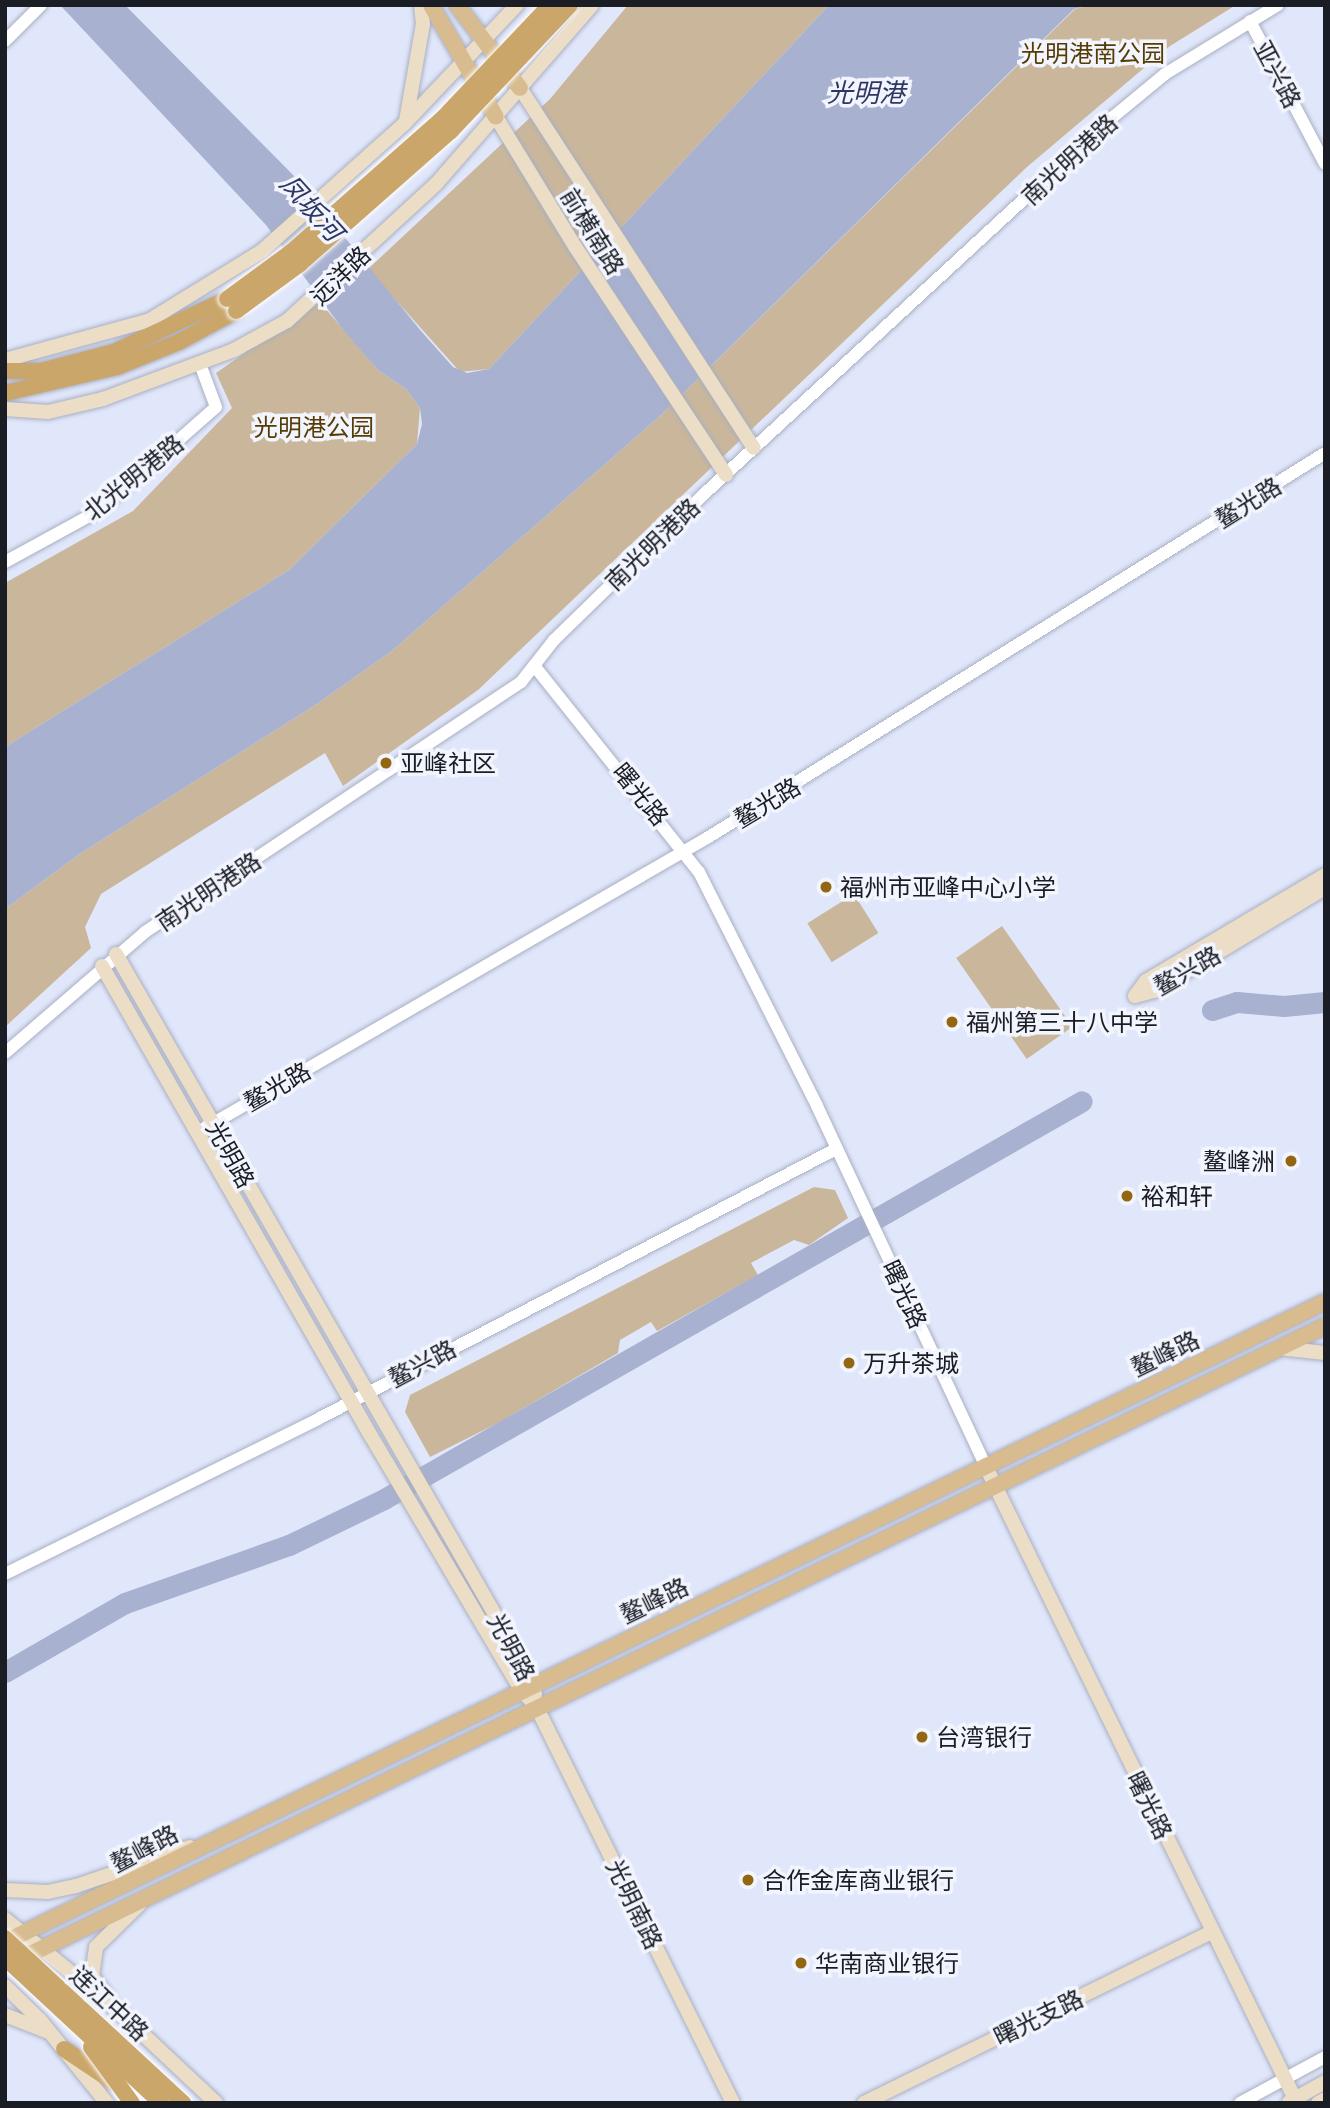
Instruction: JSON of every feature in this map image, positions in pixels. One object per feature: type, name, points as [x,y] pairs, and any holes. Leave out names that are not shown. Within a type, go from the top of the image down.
[{"type":"highway","points":[[5,371],[41,371],[114,352],[231,305],[442,119],[551,5]]},
{"type":"highway","points":[[5,393],[117,367],[178,342],[231,305],[300,264],[451,131],[570,5]]},
{"type":"highway","name":"连江中路","points":[[5,1940],[183,2103]]},
{"type":"highway","name":"连江中路","points":[[5,1958],[161,2103]]},
{"type":"highway","points":[[64,2011],[134,2103]]},
{"type":"highway","points":[[64,2049],[109,2078],[134,2103]]},
{"type":"main road","points":[[405,123],[424,24],[421,5]]},
{"type":"main road","name":"前横南路","points":[[431,5],[463,64],[576,248],[726,475]]},
{"type":"main road","name":"前横南路","points":[[457,5],[483,44],[520,88],[754,448]]},
{"type":"main road","points":[[5,360],[150,320],[262,251],[328,195],[405,123],[483,44],[517,5]]},
{"type":"main road","name":"远洋路","points":[[5,409],[48,412],[73,407],[200,364],[257,339],[314,300],[436,184],[592,5]]},
{"type":"main road","name":"鳌兴路","points":[[1325,875],[1146,981],[1135,996],[1154,991],[1325,888]]},
{"type":"main road","name":"光明路","points":[[116,954],[426,1494],[537,1706]]},
{"type":"main road","name":"光明路","points":[[102,966],[394,1475],[528,1687]]},
{"type":"main road","name":"鳌峰路","points":[[5,1940],[1325,1302]]},
{"type":"main road","name":"鳌峰路","points":[[5,1966],[994,1484],[1325,1326]]},
{"type":"main road","points":[[1279,1348],[1325,1353]]},
{"type":"main road","name":"曙光路","points":[[985,1465],[1285,2078],[1293,2101]]},
{"type":"main road","name":"光明南路","points":[[537,1706],[733,2103]]},
{"type":"main road","points":[[5,1890],[48,1892],[76,1886],[204,1842]]},
{"type":"main road","points":[[115,2007],[92,1976],[96,1947],[146,1898]]},
{"type":"main road","points":[[5,1919],[115,2007],[216,2103]]},
{"type":"main road","name":"曙光支路","points":[[864,2103],[1212,1931]]},
{"type":"main road","points":[[40,2020],[43,2003],[52,1990],[68,1982],[82,1983]]},
{"type":"main road","points":[[5,1986],[40,2020],[107,2103]]},
{"type":"main road","points":[[5,2015],[51,2034]]},
{"type":"main road","points":[[1293,2101],[1325,2082]]},
{"type":"main road","points":[[1318,2103],[1325,2099]]},
{"type":"street","name":"南光明港路","points":[[5,1054],[116,954],[536,668],[554,640],[754,448],[1132,100],[1165,74],[1278,5]]},
{"type":"street","points":[[5,41],[40,7]]},
{"type":"street","name":"亚兴路","points":[[1250,21],[1325,164]]},
{"type":"street","name":"北光明港路","points":[[5,562],[98,511],[216,407],[200,364]]},
{"type":"street","name":"鳌光路","points":[[198,1132],[686,851],[1325,453]]},
{"type":"street","name":"曙光路","points":[[536,668],[686,851],[877,1233],[985,1465]]},
{"type":"street","name":"鳌兴路","points":[[5,1574],[351,1400],[836,1149]]},
{"type":"street","points":[[1240,2103],[1325,2057]]},
{"type":"green space","points":[[628,5],[829,5],[489,369],[460,372],[368,269],[550,99]]},
{"type":"green space","name":"光明港南公园","points":[[1089,5],[1236,5],[1170,46],[1027,167],[478,690],[343,786],[325,753],[101,894],[85,927],[91,948],[5,1027],[5,909],[78,855],[317,704],[393,650],[660,416],[1075,9]]},
{"type":"green space","name":"光明港公园","points":[[319,301],[378,370],[406,389],[420,408],[417,444],[289,570],[5,747],[5,583],[133,511],[232,408],[216,373]]},
{"type":"green space","points":[[854,894],[878,933],[832,962],[807,923]]},
{"type":"green space","points":[[1002,926],[1073,1027],[1027,1059],[956,958]]},
{"type":"green space","points":[[814,1187],[835,1190],[848,1218],[809,1245],[794,1240],[751,1263],[758,1275],[657,1331],[651,1322],[620,1340],[618,1353],[500,1422],[430,1457],[405,1412],[410,1395]]},
{"type":"water","name":"光明港","points":[[60,5],[125,5],[299,181],[421,331],[453,367],[467,373],[489,369],[829,5],[1089,5],[1074,9],[660,416],[393,650],[317,704],[78,855],[5,909],[5,747],[289,570],[417,444],[422,424],[420,408],[406,389],[378,370],[344,331],[266,225]]},
{"type":"waterway","points":[[1212,1010],[1237,1002],[1284,1006],[1325,1002]]},
{"type":"waterway","points":[[5,1672],[125,1603],[289,1545],[384,1499],[1082,1101]]},
{"type":"place","name":"亚峰社区","points":[[386,763]]},
{"type":"place","name":"福州市亚峰中心小学","points":[[826,887]]},
{"type":"place","name":"福州第三十八中学","points":[[952,1022]]},
{"type":"place","name":"鳌峰洲","points":[[1291,1161]]},
{"type":"place","name":"裕和轩","points":[[1127,1196]]},
{"type":"place","name":"万升茶城","points":[[849,1363]]},
{"type":"place","name":"台湾银行","points":[[922,1737]]},
{"type":"place","name":"合作金库商业银行","points":[[748,1880]]},
{"type":"place","name":"华南商业银行","points":[[801,1963]]},
{"type":"water label","name":"凤坂河","points":[[312,207]]}]
